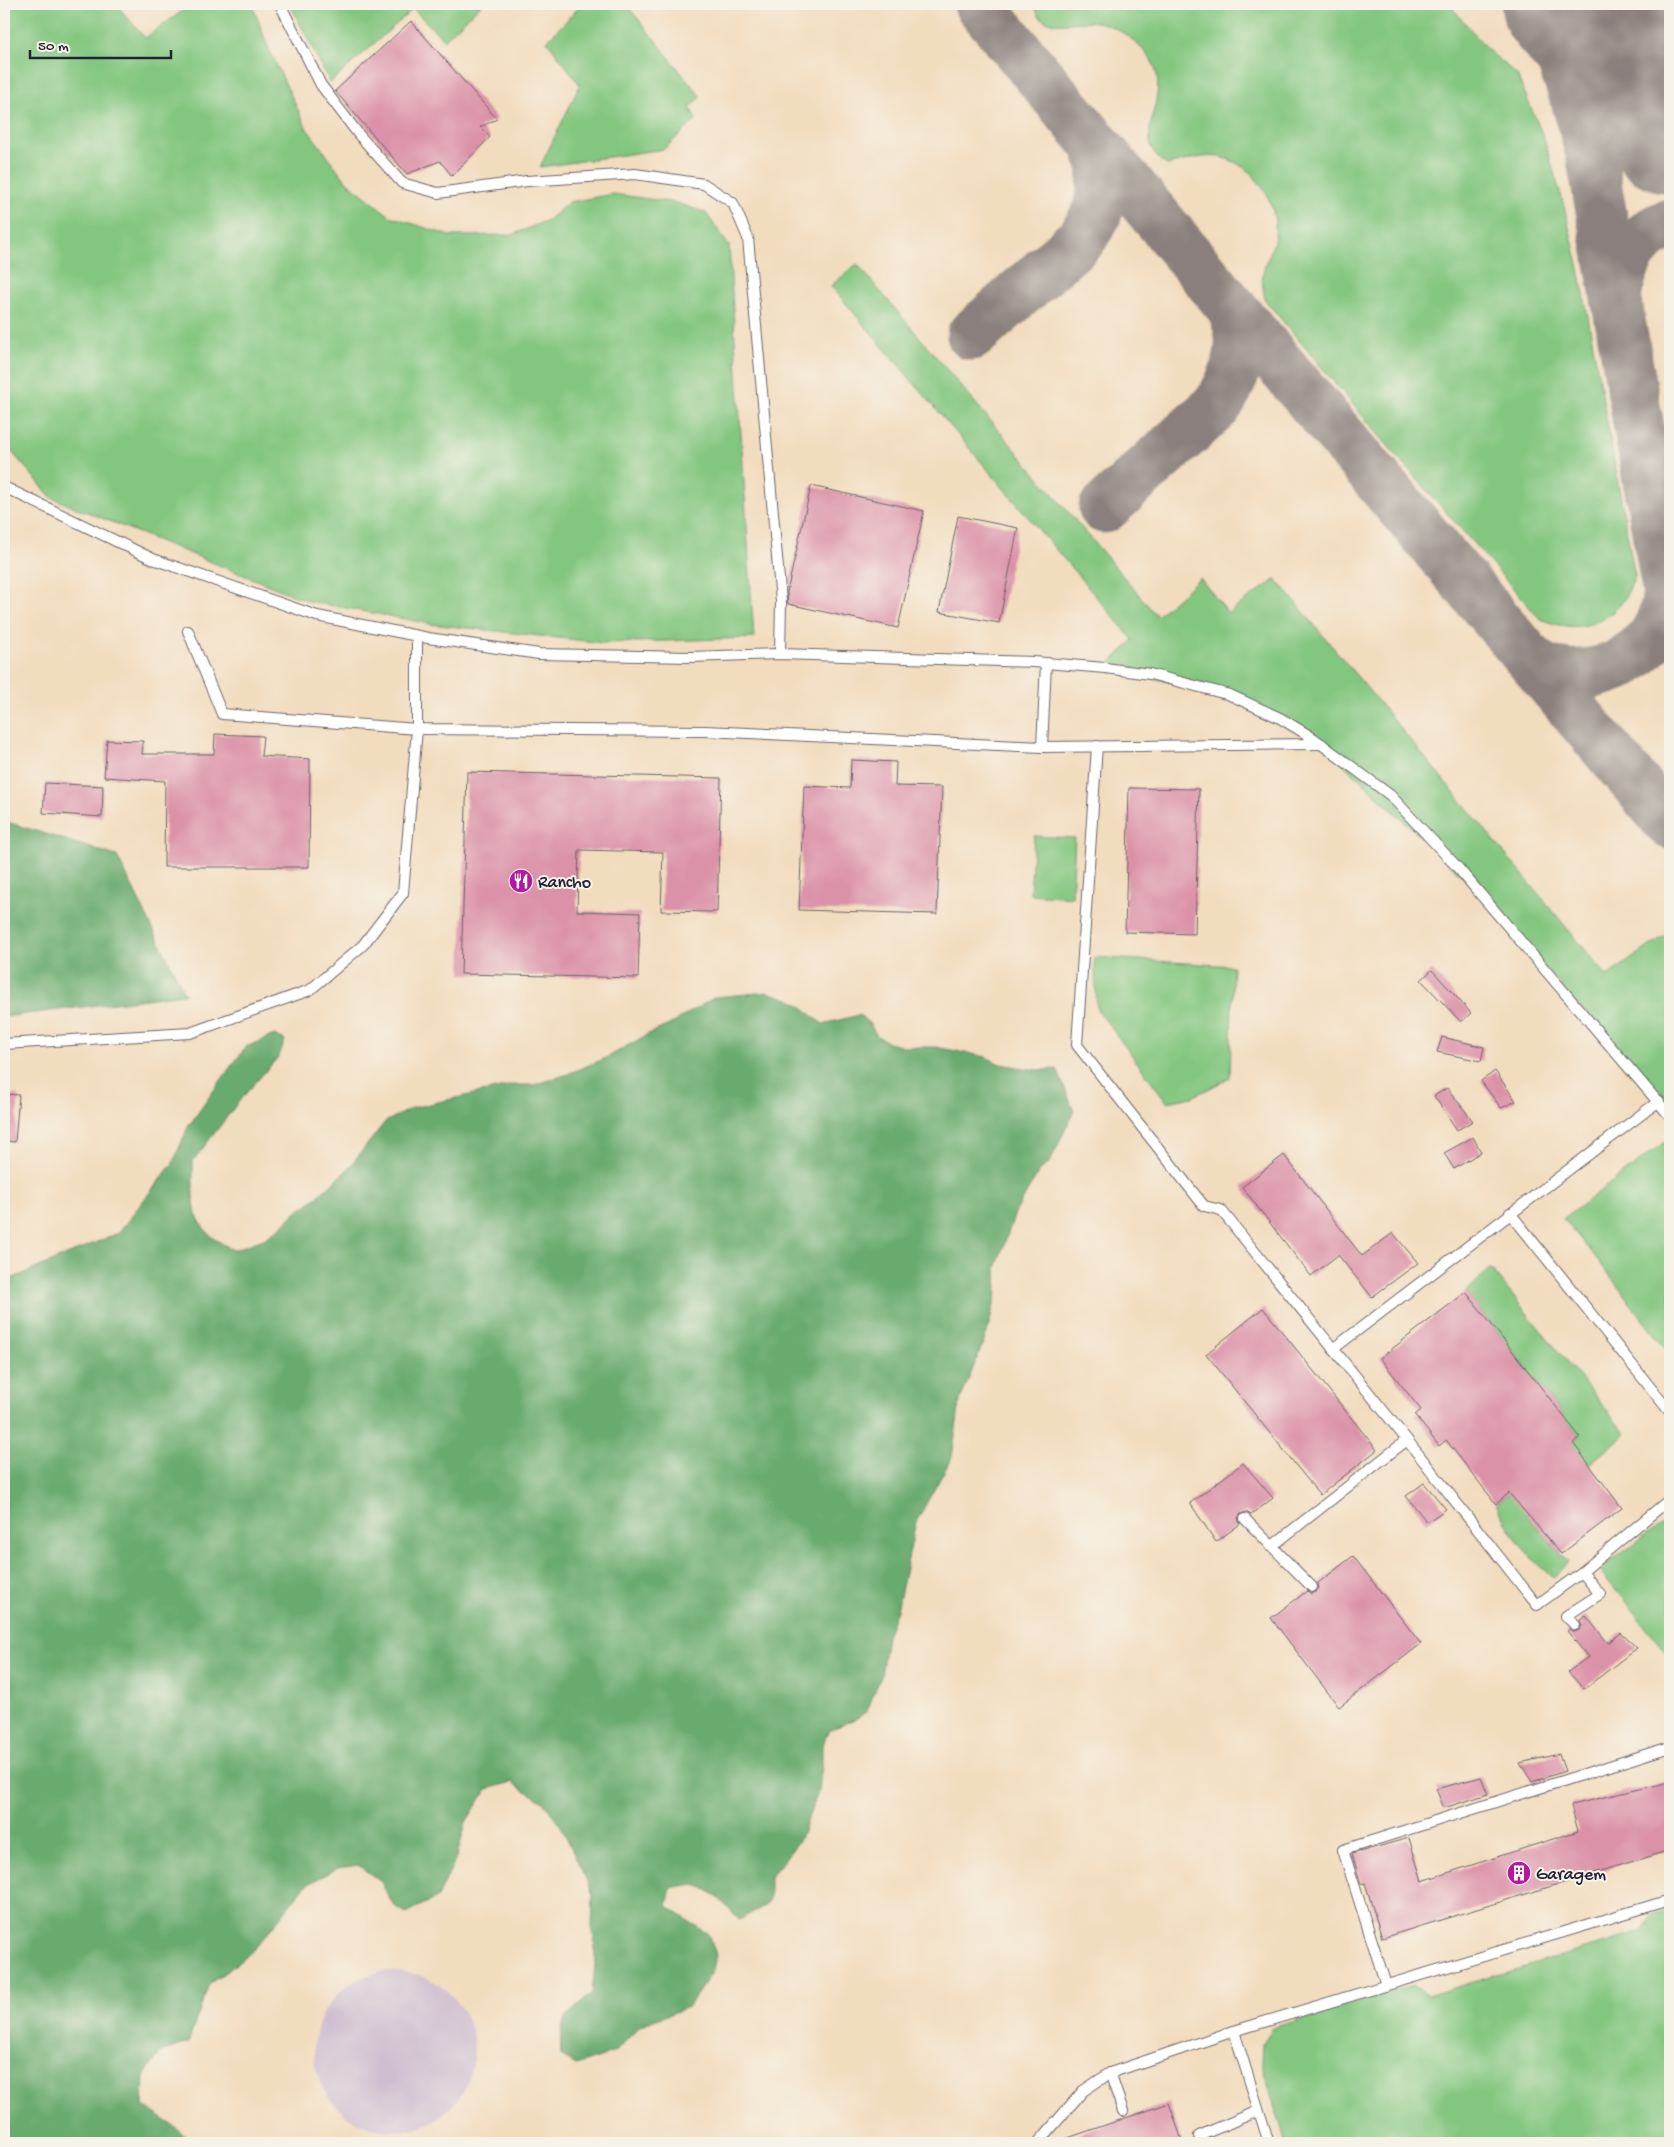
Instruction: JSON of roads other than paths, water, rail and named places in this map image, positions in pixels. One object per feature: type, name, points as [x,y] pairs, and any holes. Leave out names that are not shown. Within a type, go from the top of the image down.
[{"type":"lane","points":[[280,4],[321,86],[359,135],[402,183],[438,193],[527,181],[635,174],[704,184],[733,203],[748,238],[781,601],[780,654]]},
{"type":"lane","points":[[4,487],[153,559],[317,616],[417,636],[539,654],[690,657],[780,654],[1046,663],[1150,674],[1230,695],[1280,718],[1322,744],[1390,795],[1458,868],[1670,1116]]},
{"type":"lane","points":[[188,631],[222,714],[417,729],[705,730],[1042,747],[1322,744]]},
{"type":"lane","points":[[4,1044],[190,1033],[310,990],[363,945],[403,893],[417,729],[417,636]]},
{"type":"lane","points":[[1042,747],[1046,663]]},
{"type":"lane","points":[[1097,746],[1077,1045],[1204,1206],[1221,1210],[1407,1440],[1537,1605],[1582,1572],[1670,1499]]},
{"type":"lane","points":[[1333,1349],[1658,1101]]},
{"type":"lane","points":[[1510,1213],[1670,1412]]},
{"type":"lane","points":[[1272,1547],[1407,1440]]},
{"type":"lane","points":[[1245,1520],[1312,1587]]},
{"type":"lane","points":[[1575,1625],[1566,1616],[1600,1594],[1582,1572]]},
{"type":"lane","points":[[1386,1985],[1343,1850],[1670,1748]]},
{"type":"lane","points":[[1038,2143],[1083,2091],[1110,2073],[1234,2031],[1670,1900]]},
{"type":"lane","points":[[1234,2031],[1269,2143]]},
{"type":"lane","points":[[1110,2073],[1124,2111]]},
{"type":"lane","points":[[1199,2136],[1258,2111]]},
{"type":"place","name":"Rancho","points":[[521,881]]},
{"type":"place","name":"Garagem","points":[[1519,1873]]}]
